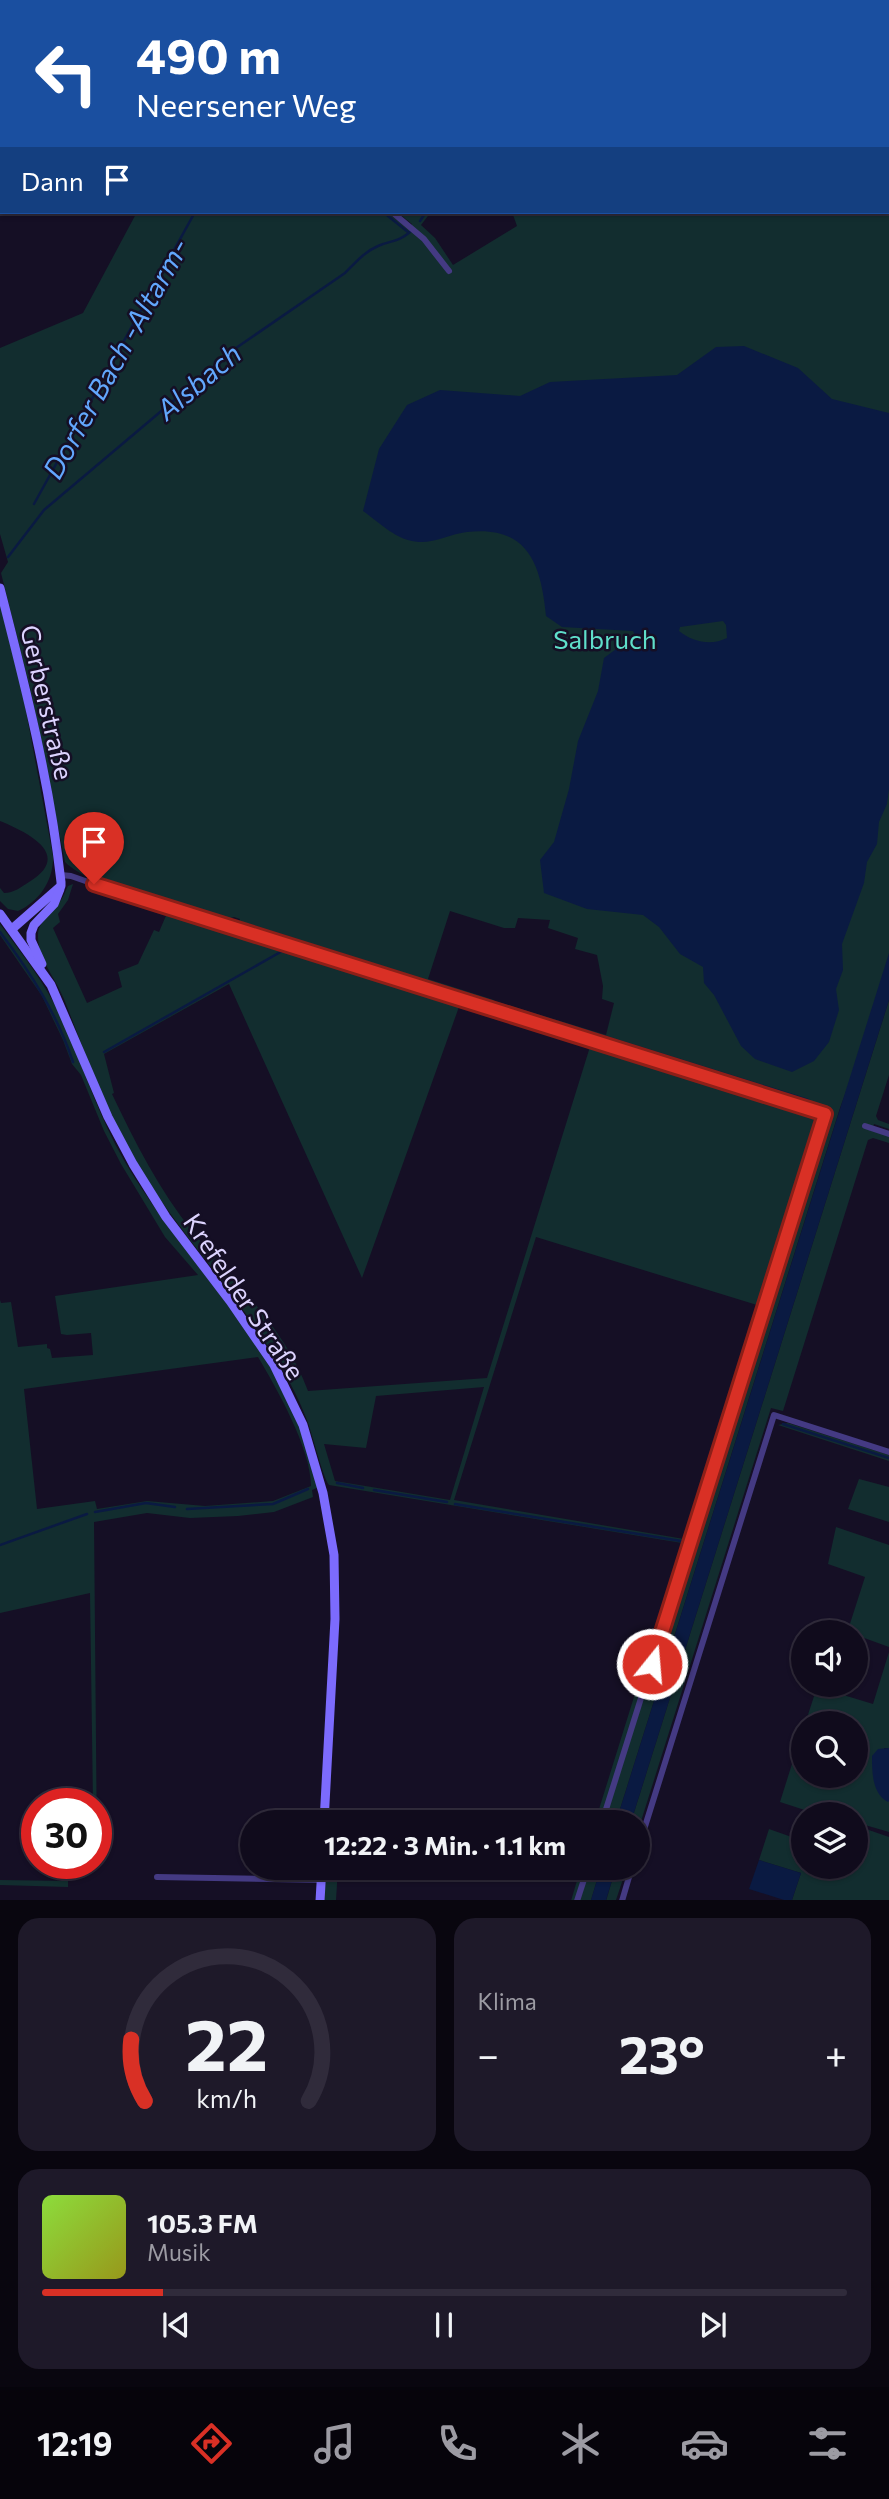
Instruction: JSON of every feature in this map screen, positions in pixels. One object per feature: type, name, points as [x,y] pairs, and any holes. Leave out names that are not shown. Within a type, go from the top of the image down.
[{"type":"main road","name":"Gerberstraße","points":[[0,588],[34,724],[61,886]]},
{"type":"main road","points":[[12,929],[61,886]]},
{"type":"main road","points":[[51,985],[31,940],[31,933],[34,925],[54,904],[61,886]]},
{"type":"main road","name":"Krefelder Straße","points":[[0,914],[51,985],[108,1116],[153,1199],[230,1301],[274,1365],[303,1425],[323,1493],[334,1555],[335,1619],[325,1810]]},
{"type":"main road","points":[[320,1900],[321,1881]]},
{"type":"street","points":[[394,214],[424,239],[449,271]]},
{"type":"street","points":[[61,874],[825,1114],[606,1810]]},
{"type":"street","points":[[865,1126],[889,1134]]},
{"type":"street","points":[[650,1811],[774,1415],[889,1452]]},
{"type":"street","points":[[157,1877],[321,1881]]},
{"type":"street","points":[[577,1900],[584,1880]]},
{"type":"street","points":[[622,1900],[628,1880]]},
{"type":"green space","name":"Salbruch","points":[[136,214],[389,214],[408,229],[412,224],[400,214],[429,214],[421,225],[435,238],[453,265],[517,226],[513,214],[889,214],[889,976],[840,1108],[620,1810],[599,1810],[682,1543],[329,1485],[304,1412],[280,1366],[244,1312],[158,1197],[130,1153],[99,1088],[64,999],[44,960],[38,935],[43,921],[68,886],[73,884],[68,900],[58,914],[60,922],[53,928],[87,1003],[122,987],[118,972],[138,964],[154,930],[159,932],[168,911],[177,912],[814,1115],[816,1109],[499,1009],[498,1002],[606,1035],[614,1003],[602,999],[603,986],[597,955],[575,949],[578,938],[548,928],[550,920],[518,918],[515,928],[504,928],[450,911],[428,979],[494,1000],[492,1004],[486,1005],[244,929],[239,924],[240,919],[234,917],[221,921],[138,897],[78,872],[65,862],[32,696],[1,573],[8,562],[0,534],[0,348],[83,313]],"holes":[[[229,984],[362,1278],[460,1004],[586,1044],[589,1050],[487,1378],[308,1391],[273,1326],[193,1232],[158,1183],[112,1094],[114,1093],[104,1054]],[[536,1237],[757,1305],[684,1539],[454,1500]],[[484,1387],[450,1500],[335,1481],[324,1444],[366,1448],[376,1396]]]},
{"type":"green space","points":[[0,603],[23,695],[53,856],[51,873],[44,889],[32,902],[18,911],[8,909],[0,901],[0,888],[4,893],[8,893],[29,882],[42,872],[47,863],[47,854],[34,838],[0,821]]},
{"type":"green space","points":[[0,924],[57,1008],[107,1128],[125,1162],[160,1215],[237,1316],[280,1383],[305,1441],[319,1487],[312,1490],[313,1497],[274,1512],[190,1518],[147,1513],[94,1522],[96,1788],[93,1788],[90,1593],[0,1613],[0,1300],[1,1303],[11,1302],[18,1347],[47,1344],[52,1358],[93,1355],[91,1333],[61,1334],[55,1296],[198,1275],[165,1237],[121,1164],[42,996],[0,935]],"holes":[[[258,1357],[299,1437],[310,1471],[311,1486],[273,1501],[205,1506],[147,1501],[97,1509],[95,1501],[37,1509],[24,1389]]]},
{"type":"green space","points":[[889,1000],[889,1075],[876,1116],[878,1120],[889,1124],[889,1129],[874,1124],[872,1130],[889,1136],[889,1143],[873,1138],[868,1140],[783,1411],[771,1408],[645,1810],[635,1810]]},
{"type":"green space","points":[[788,1423],[889,1455],[889,1461],[778,1425]]},
{"type":"green space","points":[[859,1479],[889,1487],[889,1522],[848,1509]]},
{"type":"green space","points":[[836,1527],[889,1545],[889,1647],[868,1639],[868,1620],[851,1620],[865,1577],[828,1564]]},
{"type":"green space","points":[[889,1652],[889,1748],[884,1748],[889,1832],[868,1826],[868,1802],[791,1802],[791,1806],[780,1802],[791,1767],[791,1788],[868,1788],[868,1711],[809,1711],[814,1697],[850,1697],[873,1704]]},
{"type":"green space","points":[[769,1829],[791,1837],[791,1870],[759,1860]]},
{"type":"green space","points":[[868,1830],[889,1837],[889,1900],[792,1900],[799,1879],[868,1879]]},
{"type":"green space","points":[[0,1880],[68,1881],[68,1887],[0,1885]]},
{"type":"green space","points":[[326,1880],[337,1880],[336,1900],[324,1900]]},
{"type":"green space","points":[[577,1880],[597,1880],[591,1900],[571,1900]]},
{"type":"green space","points":[[612,1880],[623,1880],[616,1900],[606,1900]]},
{"type":"water","points":[[744,346],[798,368],[832,399],[889,413],[887,804],[879,822],[877,844],[867,862],[864,883],[842,944],[843,970],[836,989],[839,1010],[829,1042],[814,1061],[792,1072],[755,1059],[741,1046],[714,995],[704,983],[703,967],[680,954],[659,927],[643,915],[587,909],[544,893],[540,860],[554,842],[569,789],[578,741],[598,691],[604,658],[635,635],[633,631],[562,627],[546,616],[535,565],[517,542],[504,535],[488,531],[467,532],[431,541],[411,541],[389,531],[363,511],[379,449],[407,405],[440,390],[520,396],[550,382],[677,375],[716,347]],"holes":[[[723,621],[727,638],[715,642],[696,640],[679,631],[680,627]]]},
{"type":"water","points":[[889,953],[889,1000],[635,1810],[620,1810]]},
{"type":"water","points":[[889,1748],[888,1802],[876,1788],[872,1756],[878,1749]]},
{"type":"water","points":[[759,1860],[791,1870],[791,1879],[799,1879],[792,1900],[749,1889]]},
{"type":"water","points":[[597,1880],[612,1880],[606,1900],[591,1900]]},
{"type":"waterway","name":"Dorfer Bach -Altarm-","points":[[34,504],[194,214]]},
{"type":"waterway","name":"Dorfer Bach -Altarm-","points":[[386,214],[408,232]]},
{"type":"waterway","name":"Alsbach","points":[[420,221],[425,214]]},
{"type":"waterway","name":"Alsbach","points":[[8,557],[44,510],[236,348],[345,273],[368,251],[410,232]]},
{"type":"waterway","points":[[99,878],[212,914]]},
{"type":"waterway","points":[[249,925],[492,1002]]},
{"type":"waterway","points":[[0,932],[42,994],[73,1062]]},
{"type":"waterway","points":[[104,1052],[284,950]]},
{"type":"waterway","points":[[500,1004],[808,1100]]},
{"type":"waterway","points":[[783,1424],[889,1458]]},
{"type":"waterway","points":[[337,1483],[363,1488]]},
{"type":"waterway","points":[[187,1509],[273,1504],[308,1489]]},
{"type":"waterway","points":[[374,1490],[447,1502]]},
{"type":"waterway","points":[[95,1512],[146,1503],[175,1507]]},
{"type":"waterway","points":[[455,1504],[681,1541]]},
{"type":"waterway","points":[[0,1545],[87,1514]]},
{"type":"route","points":[[94,884],[825,1114],[652,1664]]}]
